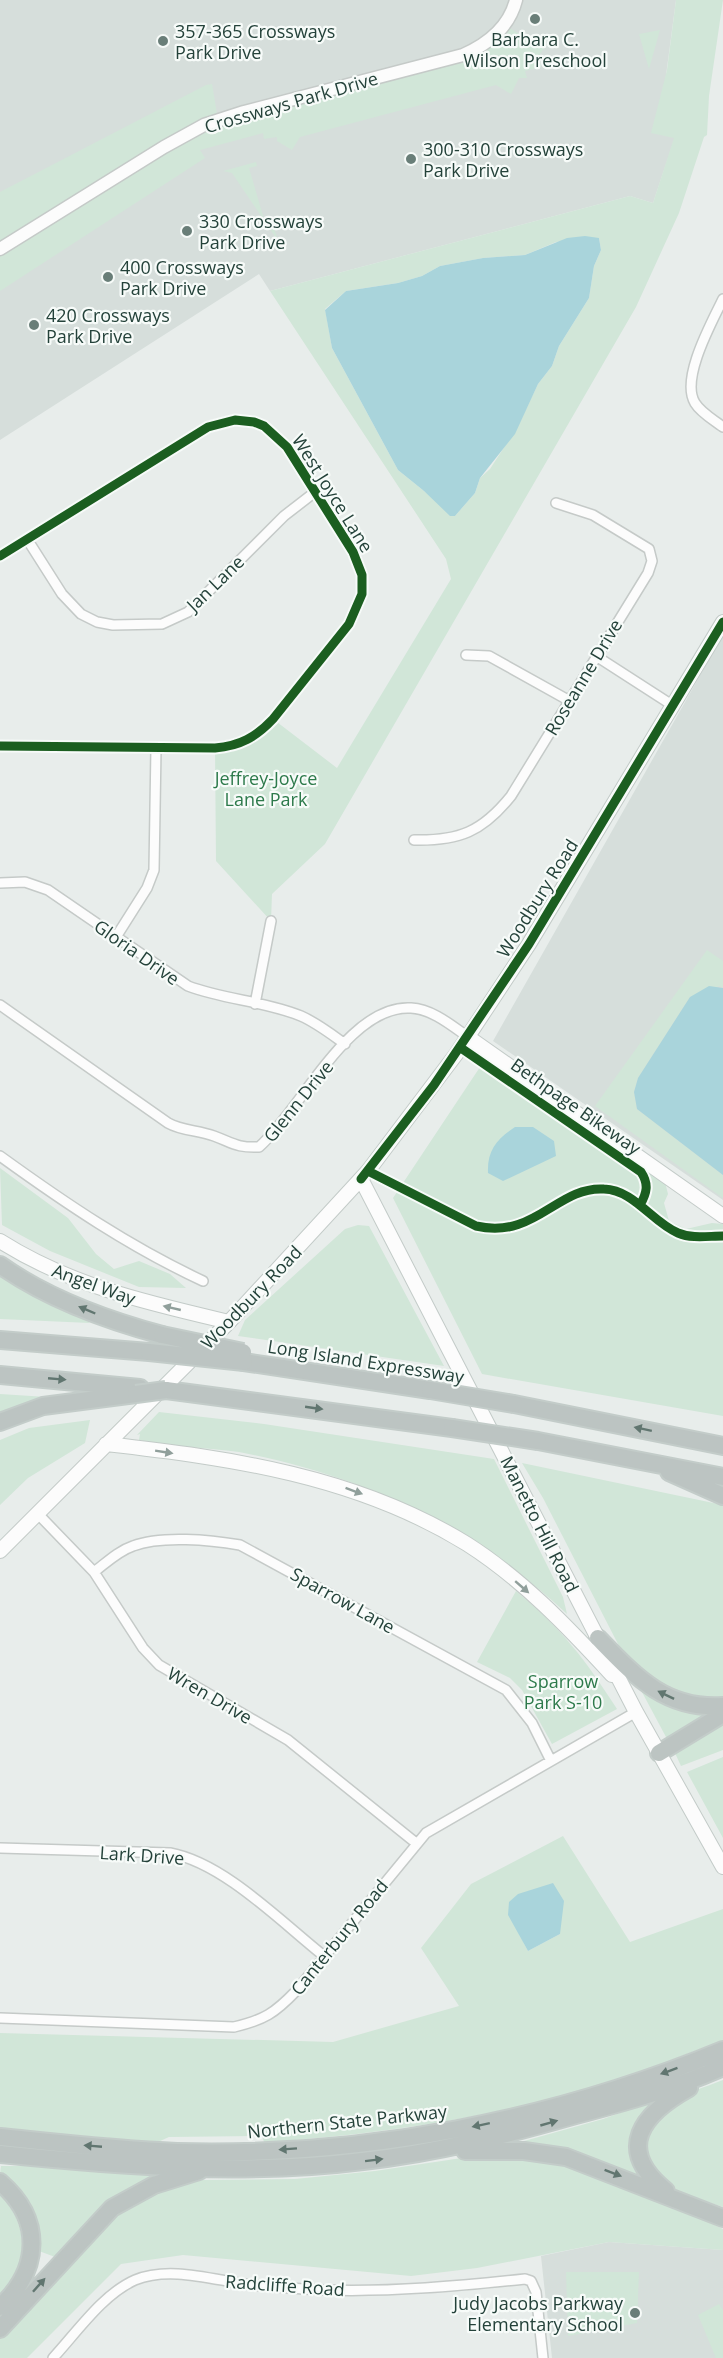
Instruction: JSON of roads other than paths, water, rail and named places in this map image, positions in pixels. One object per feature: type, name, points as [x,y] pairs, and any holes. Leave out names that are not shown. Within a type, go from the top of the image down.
[{"type":"highway","points":[[0,1265],[75,1305],[116,1322],[247,1358]]},
{"type":"highway","name":"Long Island Expressway","points":[[0,1340],[247,1358],[266,1364],[514,1404],[723,1446]]},
{"type":"highway","points":[[0,1375],[213,1395],[452,1428],[538,1441],[723,1477]]},
{"type":"highway","points":[[0,1422],[43,1406],[166,1390]]},
{"type":"highway","points":[[647,1462],[723,1497]]},
{"type":"highway","points":[[598,1638],[636,1677],[673,1699],[693,1704],[723,1706]]},
{"type":"highway","points":[[658,1753],[723,1714]]},
{"type":"highway","name":"Northern State Parkway","points":[[0,2137],[176,2152],[252,2152],[382,2141],[451,2131],[542,2111],[642,2081],[723,2050]]},
{"type":"highway","points":[[674,2198],[648,2173],[640,2152],[641,2131],[652,2112],[660,2105],[717,2070]]},
{"type":"highway","name":"Northern State Parkway","points":[[0,2154],[210,2168],[313,2166],[431,2152],[507,2135],[617,2104],[717,2070]]},
{"type":"highway","points":[[431,2152],[524,2151],[566,2157],[723,2218]]},
{"type":"highway","points":[[0,2329],[112,2208],[154,2185],[210,2168]]},
{"type":"highway","points":[[0,2181],[23,2207],[32,2235],[31,2259],[24,2278],[0,2307]]},
{"type":"main road","name":"Woodbury Road","points":[[0,1551],[229,1322],[361,1179],[435,1085],[588,849],[723,622]]},
{"type":"main road","points":[[468,1036],[723,1216]]},
{"type":"main road","name":"Manetto Hill Road","points":[[361,1179],[636,1713],[723,1867]]},
{"type":"main road","name":"Angel Way","points":[[0,1240],[44,1265],[119,1296],[229,1322]]},
{"type":"main road","points":[[106,1444],[243,1461],[295,1473],[352,1490],[418,1517],[467,1544],[509,1575],[566,1625],[624,1688]]},
{"type":"street","name":"Crossways Park Drive","points":[[0,249],[164,147],[204,125],[244,112],[463,55],[484,45],[509,19],[516,0]]},
{"type":"street","points":[[723,298],[699,350],[691,383],[694,403],[723,427]]},
{"type":"street","name":"West Joyce Lane","points":[[0,556],[191,436],[227,421],[254,422],[274,433],[287,447],[360,567],[362,594],[349,624],[273,719],[252,738],[228,747],[0,746]]},
{"type":"street","name":"Jan Lane","points":[[27,539],[62,594],[81,614],[97,622],[113,625],[162,624],[188,612],[284,516],[315,492]]},
{"type":"street","name":"Roseanne Drive","points":[[414,840],[455,838],[489,821],[511,796],[648,573],[652,561],[649,549],[593,515],[556,503]]},
{"type":"street","points":[[466,655],[489,656],[568,700]]},
{"type":"street","points":[[596,656],[672,705]]},
{"type":"street","points":[[116,937],[147,888],[154,870],[156,748]]},
{"type":"street","name":"Gloria Drive","points":[[0,883],[25,882],[48,890],[188,986],[211,995],[301,1017],[345,1044]]},
{"type":"street","points":[[255,1004],[272,921]]},
{"type":"street","name":"Glenn Drive","points":[[0,1005],[177,1128],[213,1135],[238,1148],[259,1148],[270,1138],[283,1118],[369,1019],[395,1008],[413,1008],[432,1014],[468,1036]]},
{"type":"street","points":[[0,1156],[94,1221],[158,1260],[203,1281]]},
{"type":"street","name":"Wren Drive","points":[[38,1514],[94,1572],[143,1648],[159,1665],[288,1740],[416,1843]]},
{"type":"street","name":"Sparrow Lane","points":[[94,1572],[133,1546],[187,1540],[240,1545],[506,1690],[532,1723],[551,1761]]},
{"type":"street","name":"Canterbury Road","points":[[0,2018],[234,2027],[259,2021],[276,2012],[416,1843],[436,1826],[636,1713]]},
{"type":"street","name":"Lark Drive","points":[[0,1848],[170,1853],[190,1857],[213,1868],[324,1956]]},
{"type":"street","name":"Radcliffe Road","points":[[53,2358],[106,2301],[125,2285],[151,2275],[171,2274],[252,2285],[325,2290],[409,2289],[525,2279],[534,2285],[543,2358]]},
{"type":"water","points":[[585,236],[599,238],[601,250],[594,266],[589,298],[559,346],[552,366],[538,384],[515,434],[480,478],[475,493],[455,516],[450,516],[398,470],[332,348],[325,310],[346,291],[398,283],[422,276],[440,266],[483,258],[525,255],[567,238]]},
{"type":"water","points":[[709,986],[723,988],[723,1175],[637,1109],[634,1092],[638,1078],[690,997]]},
{"type":"water","points":[[515,1127],[533,1127],[554,1141],[556,1156],[503,1181],[488,1173],[489,1158],[498,1141]]},
{"type":"water","points":[[553,1883],[564,1901],[560,1934],[528,1951],[508,1915],[509,1902],[518,1894]]},
{"type":"place","name":"Barbara C. Wilson Preschool","points":[[535,19]]},
{"type":"place","name":"357-365 Crossways Park Drive","points":[[163,41]]},
{"type":"place","name":"300-310 Crossways Park Drive","points":[[411,159]]},
{"type":"place","name":"330 Crossways Park Drive","points":[[187,231]]},
{"type":"place","name":"400 Crossways Park Drive","points":[[108,277]]},
{"type":"place","name":"420 Crossways Park Drive","points":[[34,325]]},
{"type":"place","name":"Judy Jacobs Parkway Elementary School","points":[[635,2313]]},
{"type":"park label","name":"Jeffrey-Joyce Lane Park","points":[[266,788]]},
{"type":"park label","name":"Sparrow Park S-10","points":[[563,1691]]}]
